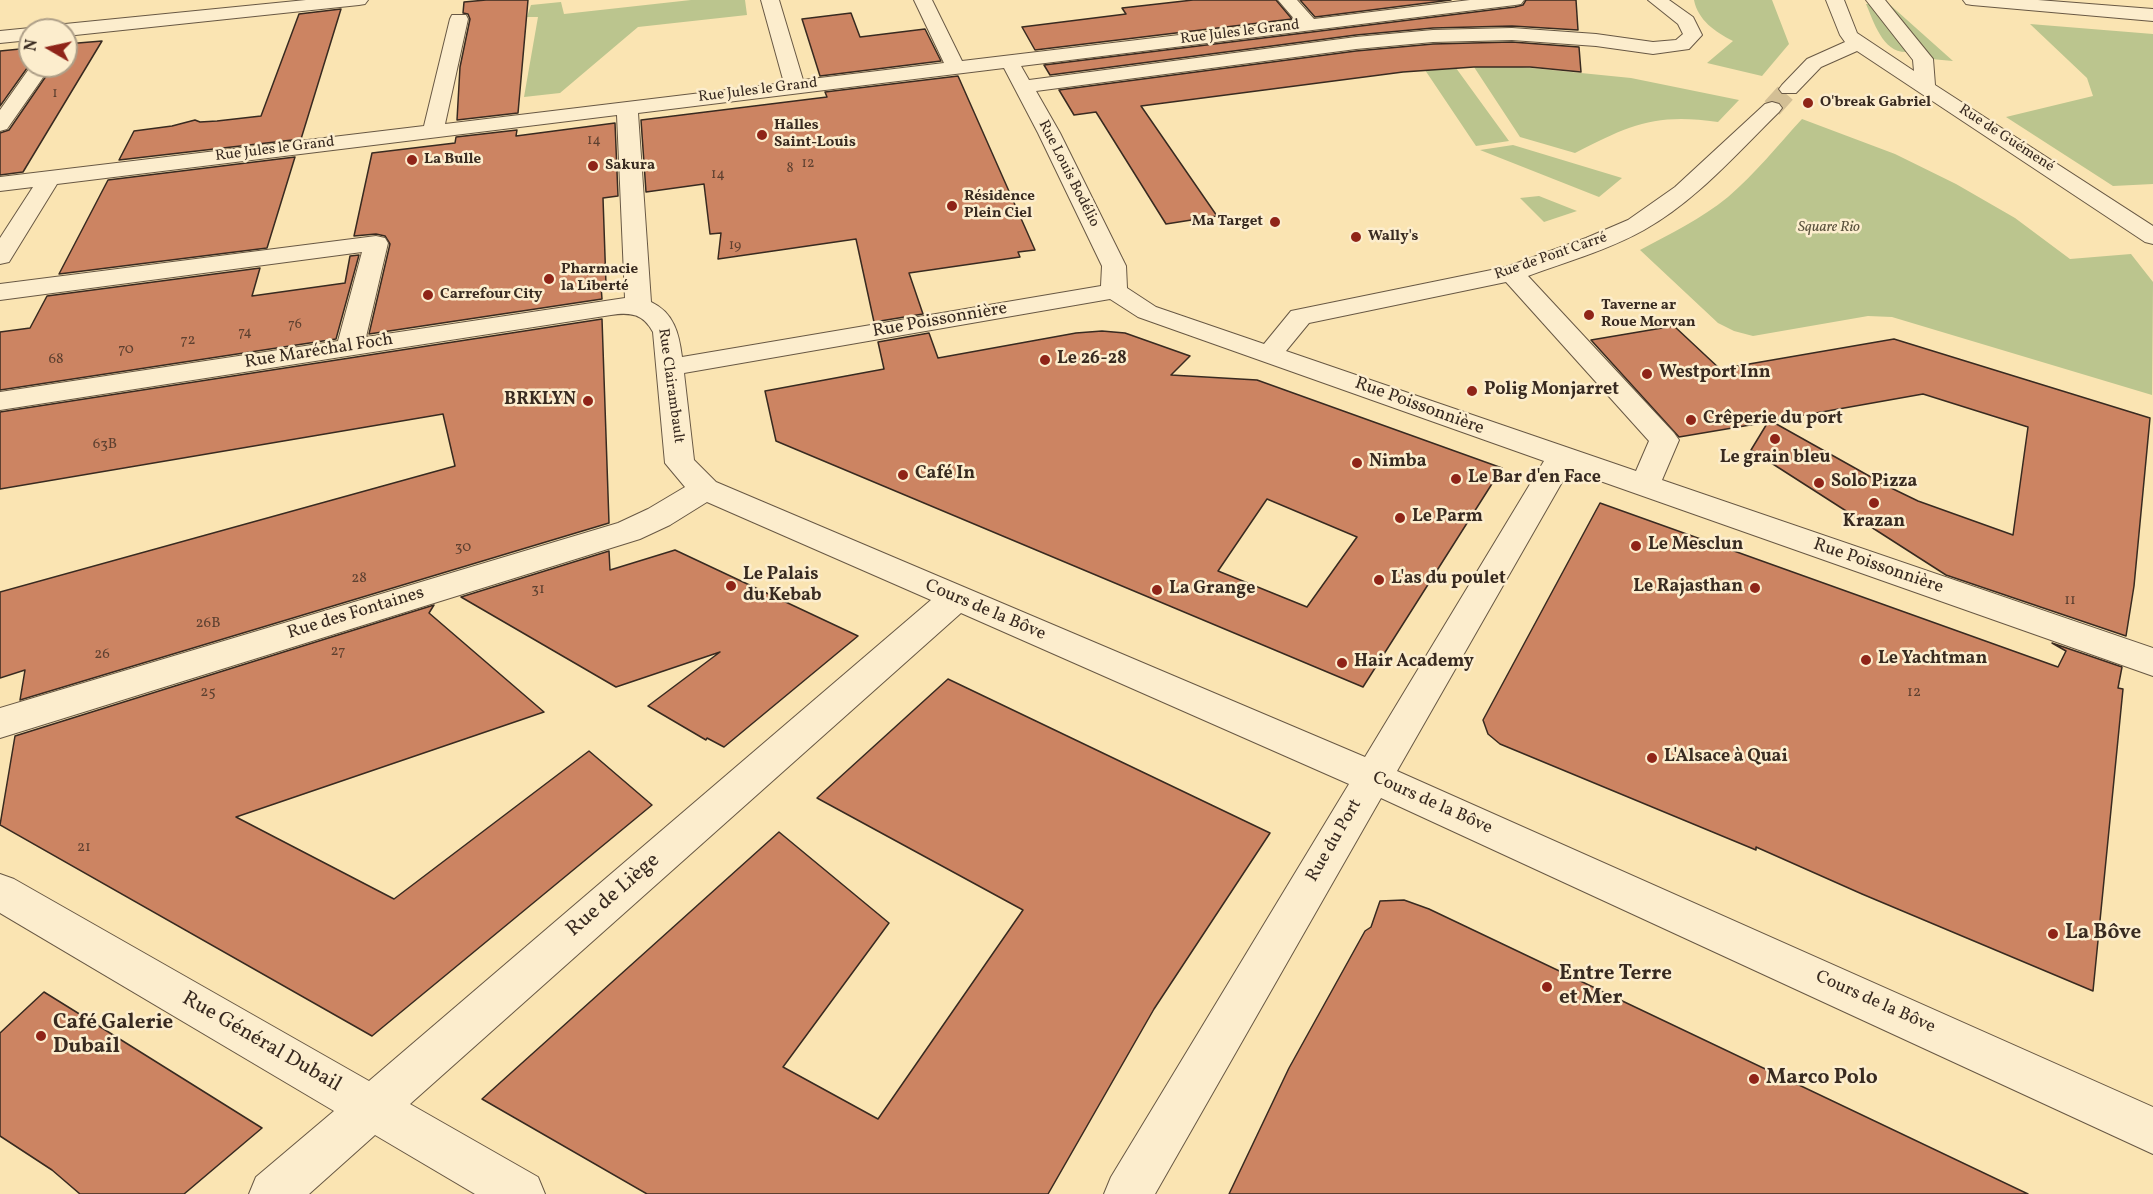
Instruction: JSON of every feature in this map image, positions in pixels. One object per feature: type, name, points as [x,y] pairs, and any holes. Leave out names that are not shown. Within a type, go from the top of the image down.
[{"type":"street","points":[[78,29],[282,4],[359,0]]},
{"type":"street","points":[[770,0],[770,29],[795,87]]},
{"type":"street","points":[[923,0],[955,68]]},
{"type":"street","points":[[1287,0],[1310,25]]},
{"type":"street","name":"Rue Jules le Grand","points":[[0,184],[1515,0]]},
{"type":"street","points":[[1024,87],[1356,43],[1433,36],[1512,34],[1596,40],[1653,48],[1682,45],[1693,35],[1686,21],[1657,0]]},
{"type":"street","points":[[1789,89],[1814,63],[1858,43],[1849,35],[1835,0]]},
{"type":"street","points":[[1875,0],[1923,58],[1925,87]]},
{"type":"street","points":[[1972,0],[2153,15]]},
{"type":"street","points":[[433,131],[459,19]]},
{"type":"street","points":[[0,37],[18,35]]},
{"type":"street","name":"Rue de Guémené","points":[[1858,43],[2153,237]]},
{"type":"street","name":"Rue Louis Bodélio","points":[[1009,61],[1114,266],[1113,291]]},
{"type":"street","points":[[0,125],[33,78]]},
{"type":"street","points":[[582,113],[599,98]]},
{"type":"street","points":[[627,108],[638,306]]},
{"type":"street","name":"Rue de Pont Carré","points":[[1270,354],[1300,317],[1512,273],[1595,243],[1636,225],[1683,192],[1772,108]]},
{"type":"street","points":[[0,258],[50,177]]},
{"type":"street","points":[[0,292],[376,243],[350,348]]},
{"type":"street","points":[[1512,273],[1664,441],[1645,486]]},
{"type":"street","name":"Rue Poissonnière","points":[[670,367],[1113,291],[1147,312],[1561,458],[2153,662]]},
{"type":"street","name":"Rue Maréchal Foch","points":[[0,401],[624,306],[638,306]]},
{"type":"street","name":"Rue Clairambault","points":[[638,306],[660,319],[666,332],[680,463],[705,489]]},
{"type":"street","name":"Rue du Port","points":[[1128,1194],[1561,458]]},
{"type":"street","name":"Cours de la Bôve","points":[[705,489],[1373,777],[2076,1094],[2153,1131]]},
{"type":"street","name":"Rue des Fontaines","points":[[0,723],[629,531],[659,517],[705,489]]},
{"type":"street","name":"Rue de Liège","points":[[273,1194],[956,598]]},
{"type":"street","name":"Rue Général Dubail","points":[[0,892],[521,1194]]},
{"type":"green space","points":[[691,0],[745,0],[747,15],[638,27],[560,93],[524,97],[538,17],[527,17],[531,5],[561,2],[564,14]]},
{"type":"green space","points":[[1694,0],[1772,0],[1789,44],[1762,76],[1707,63],[1733,41],[1708,25],[1699,14]]},
{"type":"green space","points":[[1888,3],[1953,61],[1931,59]]},
{"type":"green space","points":[[1866,4],[1869,4],[1908,52],[1892,48],[1886,42],[1876,28]]},
{"type":"green space","points":[[2030,24],[2153,34],[2153,184],[2113,186],[2006,117],[2093,96],[2087,78]]},
{"type":"green space","points":[[1511,66],[1631,78],[1739,100],[1718,122],[1660,120],[1612,135],[1575,153],[1520,137],[1474,67]]},
{"type":"green space","points":[[1456,68],[1509,141],[1476,146],[1425,70]]},
{"type":"green space","name":"Square Rio","points":[[1802,119],[1895,154],[1956,184],[2015,218],[2070,259],[2131,254],[2153,282],[2152,395],[1892,317],[1868,316],[1753,336],[1734,331],[1718,323],[1640,250],[1696,219],[1728,197]]},
{"type":"green space","points":[[1513,145],[1622,178],[1599,197],[1480,150]]},
{"type":"green space","points":[[1539,196],[1577,211],[1544,222],[1520,198]]},
{"type":"building","points":[[528,0],[518,113],[457,120],[460,67],[470,19],[468,14],[463,13],[464,2]]},
{"type":"building","points":[[1193,0],[1276,0],[1292,19],[1035,50],[1022,27],[1126,14],[1122,8]]},
{"type":"building","points":[[1300,0],[1451,0],[1315,17]]},
{"type":"building","points":[[1526,0],[1576,0],[1578,30],[1512,26],[1433,28],[1356,35],[1050,75],[1044,65],[1515,7],[1523,5]]},
{"type":"building","points":[[341,9],[301,139],[119,160],[134,131],[172,126],[195,120],[217,121],[261,116],[299,14]]},
{"type":"building","points":[[851,13],[860,37],[925,29],[941,61],[820,76],[802,19]]},
{"type":"building","points":[[102,41],[23,172],[0,175],[0,133],[9,130],[45,78],[78,78],[78,43]]},
{"type":"building","points":[[1512,42],[1579,47],[1581,72],[1530,67],[1474,67],[1403,72],[1141,106],[1217,216],[1166,224],[1096,112],[1074,115],[1059,90],[1356,51],[1433,44]]},
{"type":"building","points":[[18,49],[18,78],[20,78],[0,106],[0,51]]},
{"type":"building","points":[[958,76],[1035,250],[1018,252],[1020,257],[909,273],[923,314],[874,322],[856,239],[718,259],[721,233],[710,234],[704,184],[646,192],[641,120],[827,97],[825,92]]},
{"type":"building","points":[[615,123],[618,196],[603,198],[606,285],[601,286],[602,299],[369,334],[390,244],[385,236],[376,234],[354,236],[372,153],[455,143],[456,137],[517,130],[516,136]]},
{"type":"building","points":[[295,157],[267,248],[59,274],[108,180]]},
{"type":"building","points":[[359,255],[336,339],[0,390],[0,332],[30,328],[47,296],[260,268],[252,296],[345,283],[350,256]]},
{"type":"building","points":[[602,319],[609,523],[20,700],[25,670],[0,678],[0,592],[455,466],[443,414],[0,489],[0,412]]},
{"type":"building","points":[[1674,326],[1720,369],[1894,339],[2150,418],[2134,586],[2126,636],[1946,575],[1751,450],[1768,422],[1679,437],[1591,340]],"holes":[[[1923,394],[2028,427],[2013,535],[1918,501],[1771,421]]]},
{"type":"building","points":[[1102,331],[1125,333],[1190,356],[1171,375],[1257,380],[1502,468],[1363,687],[776,441],[765,391],[884,369],[878,342],[929,333],[938,358],[1076,333]],"holes":[[[1267,499],[1357,537],[1307,607],[1218,571]]]},
{"type":"building","points":[[1600,503],[2058,667],[2066,651],[2052,643],[2122,667],[2118,688],[2123,689],[2093,991],[1756,847],[1756,850],[1500,744],[1488,734],[1483,720]]},
{"type":"building","points":[[675,550],[858,636],[724,747],[707,738],[706,740],[648,706],[720,652],[616,687],[461,597],[609,551],[610,570]]},
{"type":"building","points":[[434,605],[429,613],[544,712],[236,817],[394,899],[589,751],[652,805],[372,1036],[0,825],[15,736]]},
{"type":"building","points":[[948,679],[1270,833],[1154,1009],[1048,1194],[647,1194],[482,1099],[779,832],[889,923],[783,1067],[878,1119],[1023,910],[817,798]]},
{"type":"building","points":[[1404,900],[1429,909],[2028,1194],[1229,1194],[1289,1068],[1365,931],[1371,927],[1380,901]]},
{"type":"building","points":[[44,992],[262,1128],[184,1194],[80,1194],[52,1170],[0,1136],[0,1033]]},
{"type":"tunnel","points":[[1772,108],[1789,89]]},
{"type":"place","name":"O'break Gabriel","points":[[1808,103]]},
{"type":"place","name":"Halles Saint-Louis","points":[[762,135]]},
{"type":"place","name":"La Bulle","points":[[412,160]]},
{"type":"place","name":"Sakura","points":[[593,166]]},
{"type":"place","name":"Résidence Plein Ciel","points":[[952,206]]},
{"type":"place","name":"Ma Target","points":[[1275,222]]},
{"type":"place","name":"Wally's","points":[[1356,237]]},
{"type":"place","name":"Pharmacie la Liberté","points":[[549,279]]},
{"type":"place","name":"Carrefour City","points":[[428,295]]},
{"type":"place","name":"Taverne ar Roue Morvan","points":[[1589,315]]},
{"type":"place","name":"Le 26-28","points":[[1045,360]]},
{"type":"place","name":"Westport Inn","points":[[1647,374]]},
{"type":"place","name":"Polig Monjarret","points":[[1472,391]]},
{"type":"place","name":"BRKLYN","points":[[588,401]]},
{"type":"place","name":"Crêperie du port","points":[[1691,420]]},
{"type":"place","name":"Le grain bleu","points":[[1775,439]]},
{"type":"place","name":"Nimba","points":[[1357,463]]},
{"type":"place","name":"Café In","points":[[903,475]]},
{"type":"place","name":"Le Bar d'en Face","points":[[1456,479]]},
{"type":"place","name":"Solo Pizza","points":[[1819,483]]},
{"type":"place","name":"Krazan","points":[[1874,503]]},
{"type":"place","name":"Le Parm","points":[[1400,518]]},
{"type":"place","name":"Le Mesclun","points":[[1636,546]]},
{"type":"place","name":"L'as du poulet","points":[[1379,580]]},
{"type":"place","name":"Le Palais du Kebab","points":[[731,586]]},
{"type":"place","name":"Le Rajasthan","points":[[1755,588]]},
{"type":"place","name":"La Grange","points":[[1157,590]]},
{"type":"place","name":"Le Yachtman","points":[[1866,660]]},
{"type":"place","name":"Hair Academy","points":[[1342,663]]},
{"type":"place","name":"L'Alsace à Quai","points":[[1652,758]]},
{"type":"place","name":"La Bôve","points":[[2053,934]]},
{"type":"place","name":"Entre Terre et Mer","points":[[1547,987]]},
{"type":"place","name":"Café Galerie Dubail","points":[[41,1036]]},
{"type":"place","name":"Marco Polo","points":[[1754,1079]]}]
